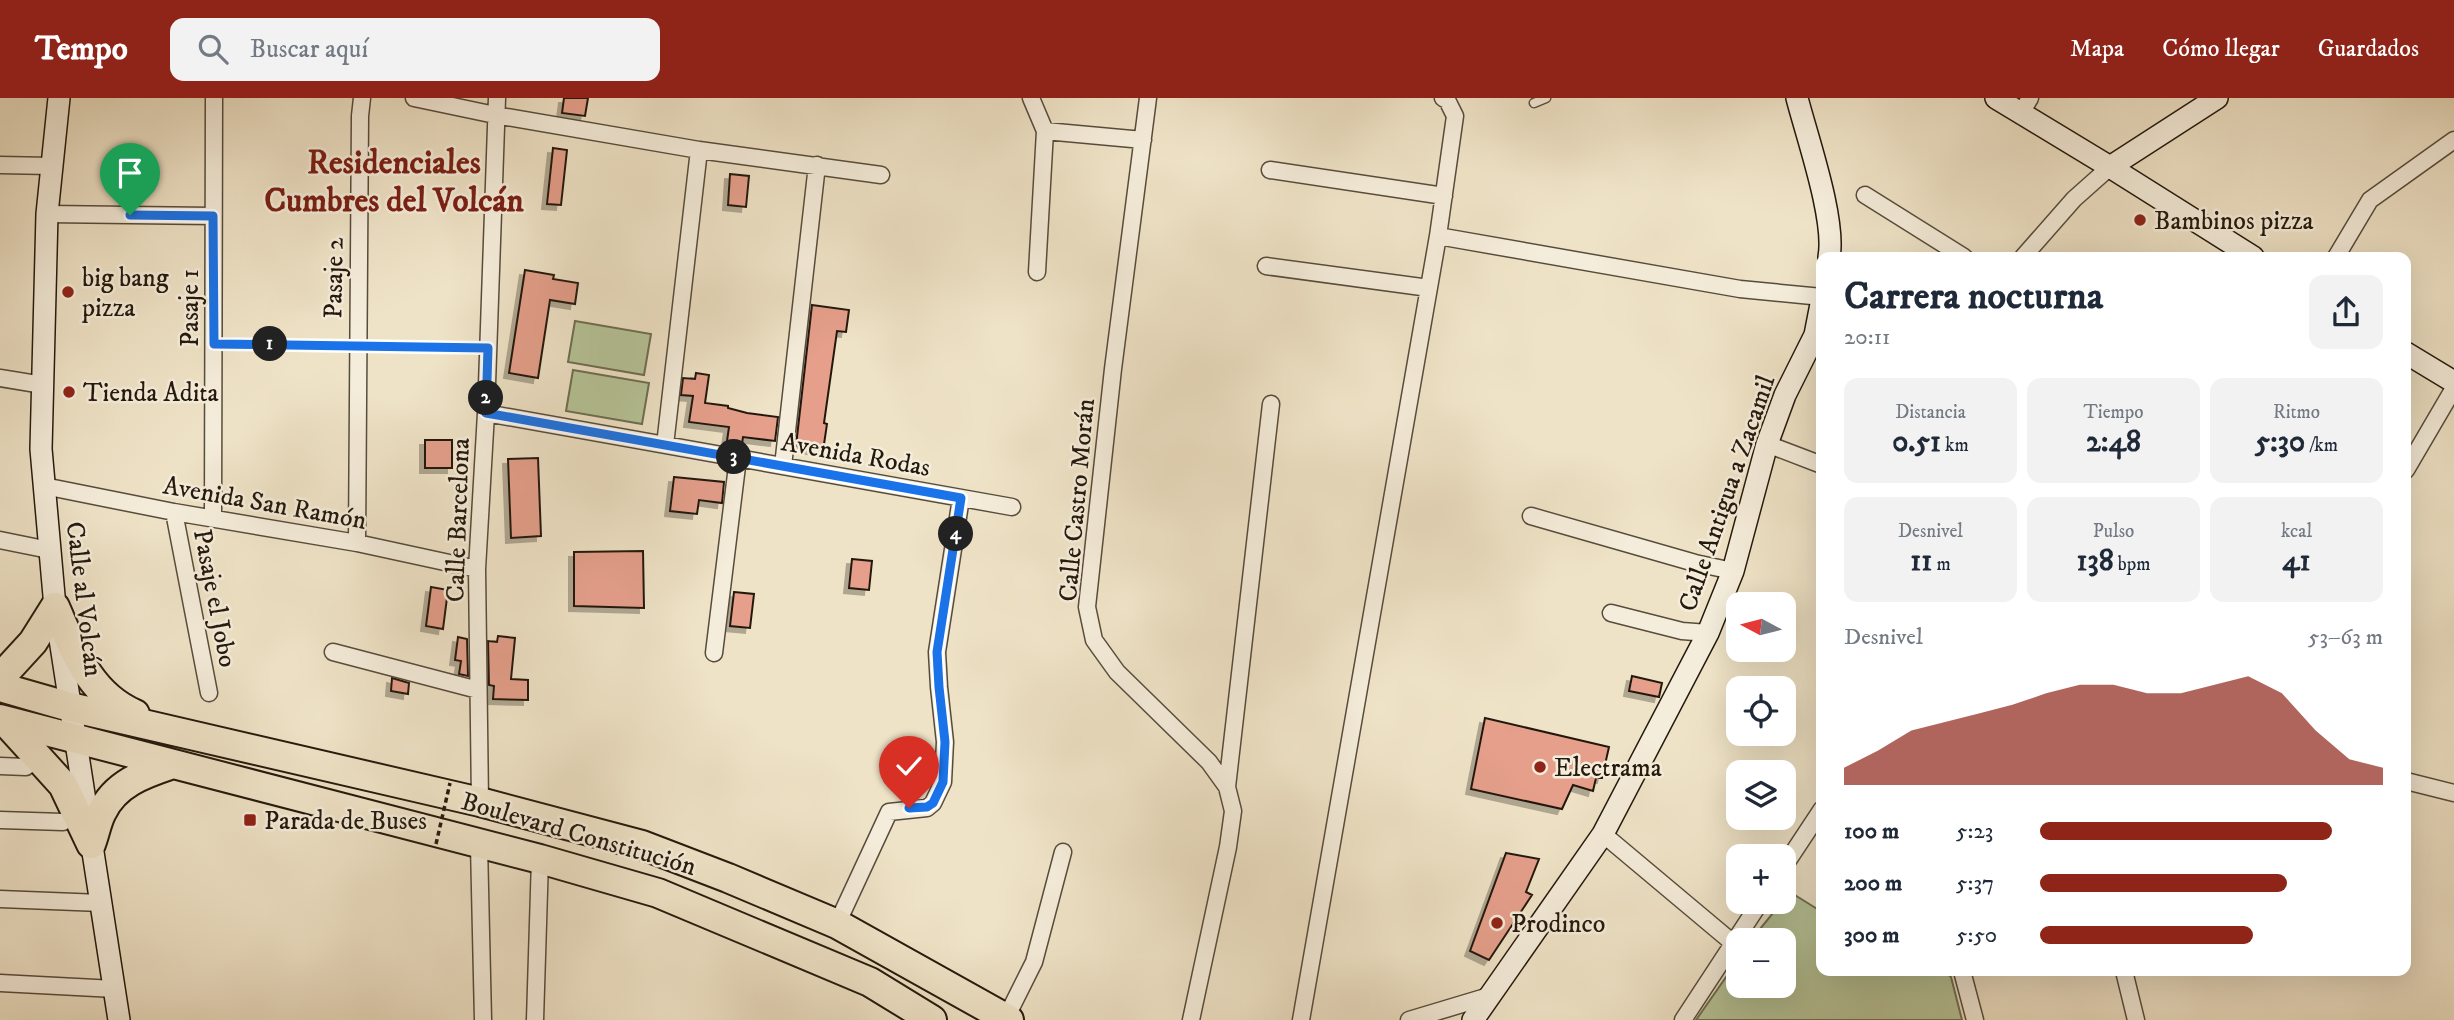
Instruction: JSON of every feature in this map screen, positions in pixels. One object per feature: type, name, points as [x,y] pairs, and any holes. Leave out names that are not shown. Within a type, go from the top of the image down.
[{"type":"highway","points":[[0,678],[33,642],[55,607]]},
{"type":"highway","points":[[55,607],[84,670],[102,693],[124,709],[173,731]]},
{"type":"highway","name":"Boulevard Constitución","points":[[0,687],[70,707],[480,802],[642,845],[837,924],[1008,1019]]},
{"type":"highway","name":"Boulevard Constitución","points":[[2,720],[658,892],[870,982],[932,1020]]},
{"type":"highway","points":[[2,720],[63,785],[91,844]]},
{"type":"highway","points":[[91,844],[102,811],[116,792],[139,775],[170,765]]},
{"type":"main road","name":"Calle al Volcán","points":[[59,98],[47,214],[41,449],[55,607],[119,1020]]},
{"type":"main road","points":[[1797,98],[1826,210],[1830,252]]},
{"type":"main road","points":[[1996,98],[2025,106],[2110,167],[2245,252]]},
{"type":"main road","points":[[2110,167],[2217,98]]},
{"type":"main road","name":"Calle Antigua a Zacamil","points":[[1473,1020],[1603,834],[1707,634],[1733,571],[1768,444],[1785,396],[1816,340]]},
{"type":"main road","points":[[2411,356],[2454,382]]},
{"type":"street","name":"Pasaje 1","points":[[213,518],[214,98]]},
{"type":"street","name":"Pasaje 2","points":[[357,542],[357,346],[362,98]]},
{"type":"street","points":[[414,98],[496,106],[699,150],[881,176]]},
{"type":"street","points":[[1031,98],[1045,131],[1037,272]]},
{"type":"street","name":"Calle Castro Morán","points":[[1148,98],[1113,369],[1087,607],[1094,640],[1117,672],[1209,762],[1227,787],[1233,811],[1191,1020]]},
{"type":"street","points":[[1301,1020],[1438,236],[1455,116],[1447,100],[1443,98]]},
{"type":"street","name":"Calle Barcelona","points":[[480,802],[477,569],[486,413],[496,106]]},
{"type":"street","points":[[1045,131],[1143,140]]},
{"type":"street","points":[[2339,252],[2370,200],[2454,141]]},
{"type":"street","points":[[665,445],[699,150]]},
{"type":"street","points":[[0,165],[51,166]]},
{"type":"street","points":[[783,466],[817,165]]},
{"type":"street","points":[[2027,252],[2074,199],[2110,167]]},
{"type":"street","points":[[1270,170],[1444,196]]},
{"type":"street","points":[[1865,195],[1956,252]]},
{"type":"street","points":[[47,214],[213,216]]},
{"type":"street","points":[[1438,236],[1740,289],[1816,297]]},
{"type":"street","points":[[1266,267],[1429,289]]},
{"type":"street","points":[[0,378],[43,385]]},
{"type":"street","points":[[2411,461],[2454,388]]},
{"type":"street","points":[[1227,787],[1271,404]]},
{"type":"street","name":"Avenida Rodas","points":[[486,413],[1012,507]]},
{"type":"street","points":[[1768,444],[1816,463]]},
{"type":"street","points":[[714,653],[738,458]]},
{"type":"street","name":"Avenida San Ramón","points":[[44,486],[174,512],[357,542],[477,569]]},
{"type":"street","points":[[837,924],[889,812],[927,807],[933,803],[943,782],[945,742],[937,652],[961,498]]},
{"type":"street","name":"Pasaje el Jobo","points":[[174,512],[209,692]]},
{"type":"street","points":[[1531,516],[1695,563],[1733,571]]},
{"type":"street","points":[[0,540],[49,550]]},
{"type":"street","points":[[1611,612],[1682,631],[1707,634]]},
{"type":"street","points":[[333,652],[478,690]]},
{"type":"street","points":[[0,766],[26,767]]},
{"type":"street","points":[[2411,782],[2454,793]]},
{"type":"street","points":[[1796,848],[1816,818]]},
{"type":"street","points":[[0,820],[63,822]]},
{"type":"street","points":[[1603,834],[1726,937]]},
{"type":"street","points":[[479,845],[482,1020]]},
{"type":"street","points":[[1008,1019],[1034,962],[1063,852]]},
{"type":"street","points":[[535,1020],[540,859]]},
{"type":"street","points":[[0,899],[101,903]]},
{"type":"street","points":[[1683,1020],[1726,954]]},
{"type":"street","points":[[1963,976],[1975,1020]]},
{"type":"street","points":[[2124,976],[2136,1020]]},
{"type":"street","points":[[0,983],[115,989]]},
{"type":"street","points":[[1409,1020],[1489,996]]},
{"type":"lane","points":[[1534,103],[1546,98]]},
{"type":"path","points":[[214,344],[488,348]]},
{"type":"path","points":[[436,844],[450,783]]},
{"type":"green space","points":[[575,321],[651,334],[644,375],[568,362]]},
{"type":"green space","points":[[573,370],[649,383],[642,424],[566,411]]},
{"type":"green space","points":[[1796,896],[1816,908],[1816,976],[1950,976],[1962,1020],[1696,1020],[1726,977],[1726,998],[1796,998],[1796,928],[1761,928],[1772,914],[1796,914]]},
{"type":"building","points":[[564,98],[588,98],[585,116],[562,113]]},
{"type":"building","points":[[553,148],[567,150],[561,205],[547,204]]},
{"type":"building","points":[[730,174],[749,176],[746,207],[728,205]]},
{"type":"building","points":[[525,270],[578,283],[575,304],[550,300],[538,378],[509,373]]},
{"type":"building","points":[[812,305],[849,310],[846,332],[837,331],[824,423],[827,424],[823,451],[796,446]]},
{"type":"building","points":[[696,373],[709,375],[705,403],[778,417],[775,441],[743,437],[742,444],[727,441],[729,427],[689,422],[693,396],[681,395],[683,378],[695,379]]},
{"type":"building","points":[[425,440],[452,440],[452,468],[425,468]]},
{"type":"building","points":[[538,458],[541,536],[511,538],[508,459]]},
{"type":"building","points":[[674,477],[724,482],[722,503],[699,500],[697,514],[670,511]]},
{"type":"building","points":[[643,551],[644,608],[574,606],[574,552]]},
{"type":"building","points":[[852,559],[872,561],[869,590],[849,588]]},
{"type":"building","points":[[431,587],[448,590],[443,629],[426,626]]},
{"type":"building","points":[[734,592],[754,594],[750,628],[730,626]]},
{"type":"building","points":[[498,636],[515,638],[511,679],[528,680],[528,700],[493,699],[494,686],[489,685],[488,641],[497,642]]},
{"type":"building","points":[[458,637],[467,639],[468,676],[459,674],[461,661],[455,660]]},
{"type":"building","points":[[1632,676],[1662,683],[1659,697],[1629,691]]},
{"type":"building","points":[[392,678],[409,683],[408,694],[391,691]]},
{"type":"building","name":"Electrama","points":[[1485,718],[1609,747],[1602,778],[1596,778],[1593,791],[1573,785],[1562,809],[1471,789]]},
{"type":"building","name":"Prodinco","points":[[1506,853],[1539,859],[1526,892],[1532,895],[1489,960],[1470,951]]},
{"type":"place","name":"Bambinos pizza","points":[[2140,220]]},
{"type":"place","name":"big bang pizza","points":[[68,292]]},
{"type":"place","name":"Tienda Adita","points":[[69,392]]},
{"type":"place","name":"Electrama","points":[[1540,767]]},
{"type":"place","name":"Parada de Buses","points":[[250,820]]},
{"type":"place","name":"Prodinco","points":[[1497,923]]},
{"type":"district","name":"Residenciales Cumbres del Volcán","points":[[394,180]]},
{"type":"route","points":[[130,215],[213,216],[214,344],[488,348],[486,413],[961,498],[937,652],[945,742],[943,782],[933,803],[927,807],[909,808]]}]
